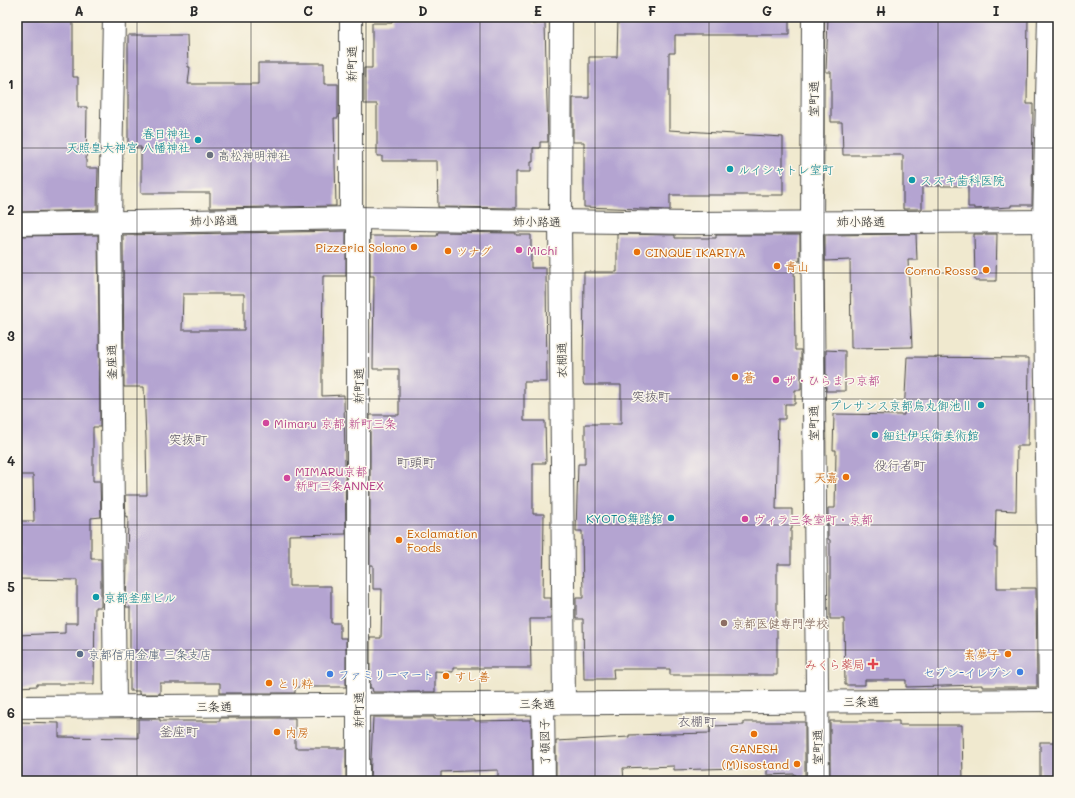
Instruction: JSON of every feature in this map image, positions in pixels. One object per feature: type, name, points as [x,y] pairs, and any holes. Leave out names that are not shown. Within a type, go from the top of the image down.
[{"type":"street","name":"釜座通","points":[[114,17],[110,221],[115,706]]},
{"type":"street","name":"新町通","points":[[351,17],[351,208],[358,227],[358,781]]},
{"type":"street","name":"衣棚通","points":[[554,703],[561,17]]},
{"type":"street","name":"室町通","points":[[813,17],[812,221],[818,781]]},
{"type":"street","points":[[1049,17],[1054,700]]},
{"type":"street","name":"姉小路通","points":[[17,224],[110,221],[355,218],[691,223],[812,221],[1051,221]]},
{"type":"street","name":"三条通","points":[[17,707],[1054,700]]},
{"type":"street","name":"了頓図子","points":[[544,781],[554,703]]},
{"type":"building","points":[[17,17],[73,17],[73,77],[78,77],[78,107],[87,107],[86,168],[98,168],[97,210],[17,212]]},
{"type":"building","points":[[393,17],[532,17],[532,24],[545,23],[548,142],[540,142],[540,148],[533,148],[531,172],[516,172],[516,208],[438,207],[437,161],[382,161],[382,156],[377,156],[377,104],[364,104],[364,68],[372,68],[372,23],[392,23]]},
{"type":"building","points":[[618,17],[789,17],[789,35],[675,35],[675,53],[669,53],[669,130],[783,137],[783,195],[670,195],[670,210],[584,207],[584,142],[573,142],[573,98],[589,98],[589,57],[617,57]]},
{"type":"building","points":[[828,17],[1028,17],[1027,104],[1033,104],[1032,205],[1011,205],[1011,207],[974,209],[974,207],[968,207],[968,186],[922,186],[922,209],[903,209],[903,155],[843,155],[842,122],[831,122],[831,72],[826,72]]},
{"type":"building","points":[[128,35],[187,35],[188,67],[190,67],[188,84],[258,84],[258,63],[324,63],[324,84],[338,84],[338,118],[334,118],[336,206],[210,208],[210,193],[141,193],[141,147],[128,147]]},
{"type":"building","points":[[346,231],[346,276],[323,276],[322,396],[344,395],[346,534],[289,535],[289,586],[331,586],[331,623],[340,623],[340,638],[346,638],[346,687],[298,687],[295,689],[295,693],[220,693],[220,683],[160,683],[160,694],[139,694],[139,691],[130,691],[130,607],[126,607],[128,516],[126,517],[125,495],[147,495],[144,387],[124,387],[123,235]],"holes":[[[183,294],[244,294],[244,330],[182,330]]]},
{"type":"building","points":[[438,232],[516,233],[516,235],[531,235],[531,268],[546,268],[547,382],[524,382],[524,421],[545,421],[546,463],[533,463],[533,514],[544,514],[543,598],[551,598],[551,619],[530,619],[531,668],[453,668],[453,672],[435,671],[435,692],[373,692],[372,688],[370,688],[370,638],[381,638],[382,589],[373,589],[373,565],[370,565],[370,415],[399,415],[399,369],[373,369],[374,276],[370,276],[370,236],[437,236]]},
{"type":"building","points":[[617,234],[675,235],[675,238],[716,238],[716,235],[800,235],[800,261],[794,261],[795,350],[801,350],[801,390],[795,390],[795,404],[785,404],[785,419],[778,419],[776,509],[792,509],[792,529],[791,564],[777,564],[777,675],[670,675],[670,669],[613,669],[614,679],[584,679],[583,619],[576,619],[576,598],[583,598],[582,531],[576,531],[578,464],[585,464],[585,424],[621,424],[621,385],[584,385],[583,382],[584,272],[617,272]]},
{"type":"building","points":[[916,234],[917,260],[908,260],[912,347],[851,348],[850,260],[825,261],[825,235]]},
{"type":"building","name":"Corno Rosso","points":[[974,234],[997,234],[996,281],[975,281]]},
{"type":"building","points":[[98,235],[100,427],[93,427],[93,481],[100,481],[101,517],[91,518],[91,559],[101,559],[101,607],[95,607],[94,684],[37,684],[37,686],[17,687],[17,635],[65,633],[65,623],[77,623],[77,580],[17,579],[17,521],[34,521],[33,475],[18,475],[17,236]]},
{"type":"building","points":[[826,350],[845,351],[845,391],[826,391]]},
{"type":"building","points":[[907,357],[1029,358],[1028,446],[1017,446],[1016,511],[996,510],[995,548],[997,548],[997,588],[1036,588],[1037,687],[982,687],[982,685],[906,687],[906,680],[865,680],[865,685],[845,685],[844,619],[830,619],[830,540],[828,539],[828,508],[835,508],[836,450],[833,450],[834,414],[904,415]]},
{"type":"building","points":[[373,717],[434,717],[434,719],[475,719],[475,721],[531,720],[532,781],[498,781],[498,770],[441,772],[441,781],[370,781]]},
{"type":"building","points":[[220,718],[295,718],[295,748],[346,748],[346,781],[17,781],[17,722],[59,723],[59,737],[138,738],[138,719],[160,719],[160,721],[220,721]]},
{"type":"building","points":[[830,721],[899,721],[899,725],[962,725],[963,781],[830,780]]},
{"type":"building","points":[[744,722],[805,722],[805,781],[796,781],[795,774],[767,775],[767,767],[674,770],[674,766],[623,768],[624,781],[556,781],[556,741],[629,737],[629,735],[710,733],[710,726],[744,725]]},
{"type":"building","points":[[1040,742],[1058,742],[1058,781],[1040,781]]},
{"type":"place","name":"春日神社 天照皇大神宮 八幡神社","points":[[198,140]]},
{"type":"place","name":"高松神明神社","points":[[210,155]]},
{"type":"place","name":"ルイシャトレ室町","points":[[730,169]]},
{"type":"place","name":"スズキ歯科医院","points":[[912,180]]},
{"type":"place","name":"Pizzeria Solono","points":[[414,247]]},
{"type":"place","name":"Michi","points":[[519,250]]},
{"type":"place","name":"ツナグ","points":[[448,251]]},
{"type":"place","name":"CINQUE IKARIYA","points":[[637,252]]},
{"type":"place","name":"青山","points":[[777,266]]},
{"type":"place","name":"Corno Rosso","points":[[986,270]]},
{"type":"place","name":"蒼","points":[[735,377]]},
{"type":"place","name":"ザ・ひらまつ京都","points":[[776,380]]},
{"type":"place","name":"プレサンス京都烏丸御池Ⅱ","points":[[981,405]]},
{"type":"place","name":"Mimaru 京都 新町三条","points":[[266,423]]},
{"type":"place","name":"細辻伊兵衛美術館","points":[[875,435]]},
{"type":"place","name":"天嘉","points":[[846,477]]},
{"type":"place","name":"MIMARU京都 新町三条ANNEX","points":[[287,478]]},
{"type":"place","name":"KYOTO舞踏館","points":[[671,518]]},
{"type":"place","name":"ヴィラ三条室町・京都","points":[[745,519]]},
{"type":"place","name":"Exclamation Foods","points":[[399,540]]},
{"type":"place","name":"京都釜座ビル","points":[[96,597]]},
{"type":"place","name":"京都医健専門学校","points":[[724,623]]},
{"type":"place","name":"京都信用金庫 三条支店","points":[[80,654]]},
{"type":"place","name":"素夢子","points":[[1008,654]]},
{"type":"place","name":"みくら薬局","points":[[873,664]]},
{"type":"place","name":"セブン-イレブン","points":[[1020,672]]},
{"type":"place","name":"ファミリーマート","points":[[330,674]]},
{"type":"place","name":"すし善","points":[[446,676]]},
{"type":"place","name":"とり粋","points":[[269,683]]},
{"type":"place","name":"内房","points":[[277,732]]},
{"type":"place","name":"GANESH","points":[[754,734]]},
{"type":"place","name":"(M)isostand","points":[[797,764]]},
{"type":"district","name":"突抜町","points":[[651,395]]},
{"type":"district","name":"突抜町","points":[[188,438]]},
{"type":"district","name":"町頭町","points":[[416,461]]},
{"type":"district","name":"役行者町","points":[[900,464]]},
{"type":"district","name":"衣棚町","points":[[697,720]]},
{"type":"district","name":"釜座町","points":[[179,730]]}]
